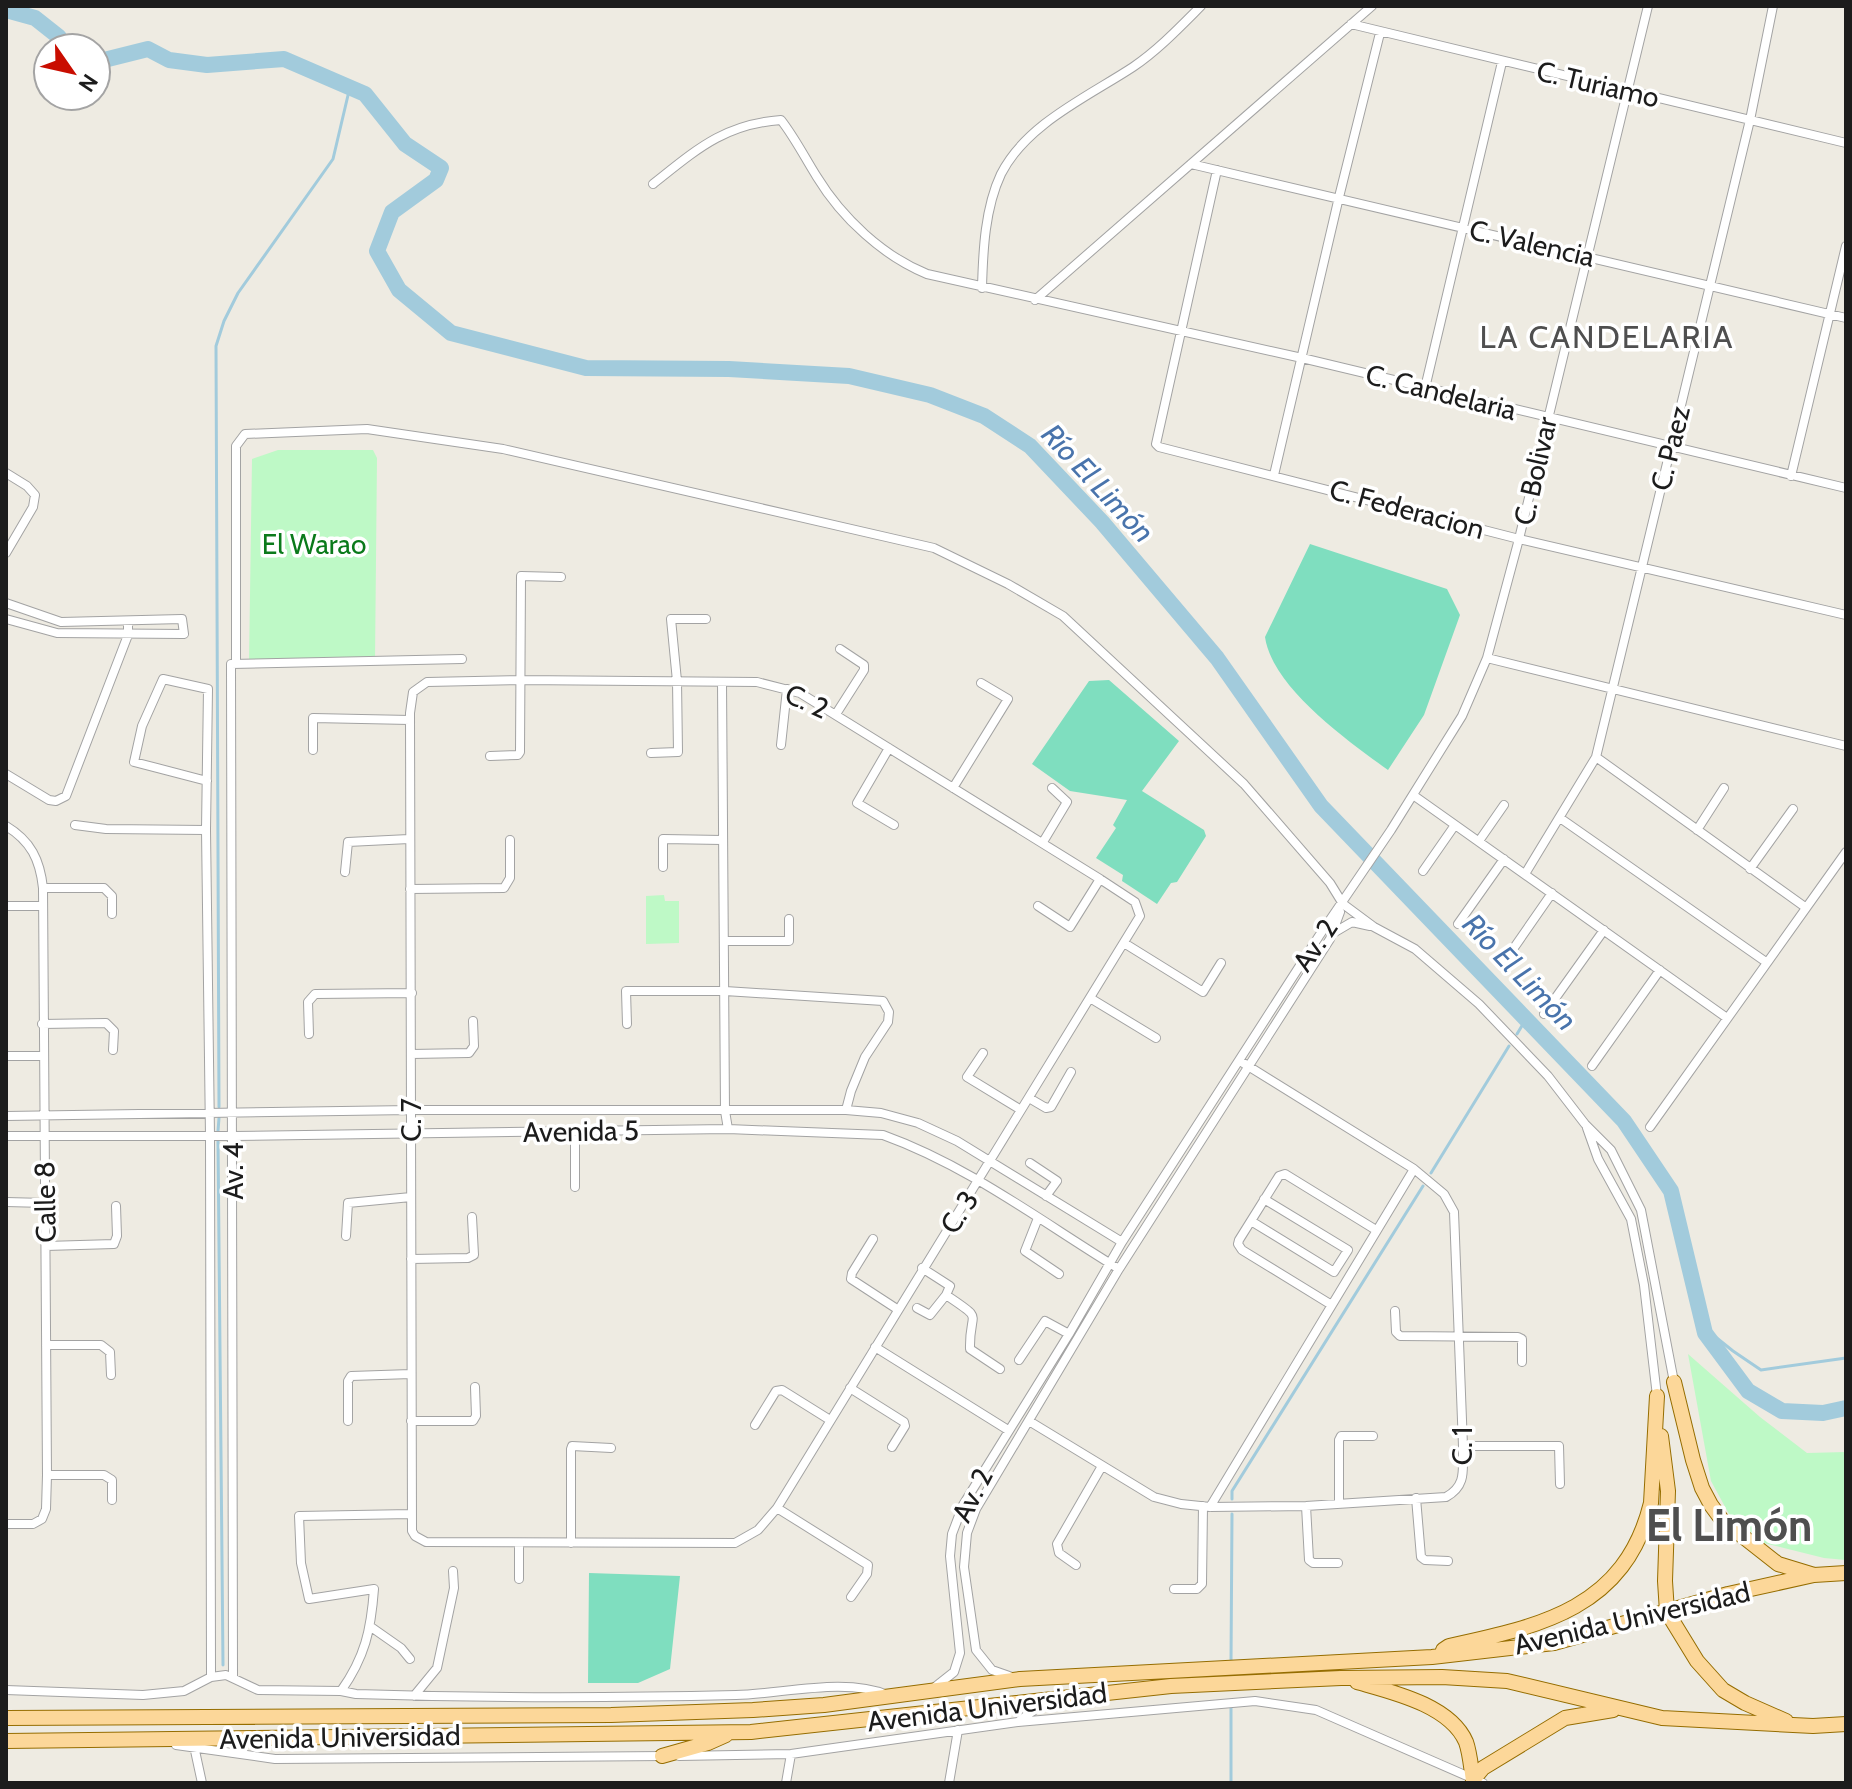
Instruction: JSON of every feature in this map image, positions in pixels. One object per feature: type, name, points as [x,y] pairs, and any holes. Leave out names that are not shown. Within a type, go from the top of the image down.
[{"type":"main road","points":[[1674,1382],[1693,1460],[1711,1505],[1722,1520],[1778,1564],[1814,1575]]},
{"type":"main road","points":[[1657,1396],[1668,1491],[1667,1612],[1697,1661],[1723,1690],[1794,1725]]},
{"type":"main road","points":[[1432,1657],[1449,1646],[1506,1634],[1550,1618],[1587,1601],[1612,1579],[1635,1550],[1651,1503],[1657,1396]]},
{"type":"main road","name":"Avenida Universidad","points":[[6,1718],[611,1715],[753,1710],[891,1697],[1020,1679],[1432,1657],[1554,1643],[1728,1594],[1814,1575],[1846,1573]]},
{"type":"main road","name":"Avenida Universidad","points":[[6,1741],[732,1732],[836,1724],[1171,1686],[1442,1677],[1507,1681],[1662,1718],[1794,1725],[1846,1724]]},
{"type":"main road","points":[[1341,1678],[1407,1696],[1444,1716],[1466,1741],[1476,1782]]},
{"type":"main road","points":[[1476,1782],[1483,1768],[1565,1718],[1619,1709]]},
{"type":"main road","points":[[662,1756],[708,1743],[732,1732]]},
{"type":"street","points":[[982,288],[989,212],[1002,172],[1014,154],[1062,110],[1157,50],[1201,6]]},
{"type":"street","points":[[1035,300],[1372,6]]},
{"type":"street","name":"C. Bolivar","points":[[1343,904],[1462,716],[1487,658],[1519,539],[1648,6]]},
{"type":"street","name":"C. Paez","points":[[1525,874],[1596,757],[1750,120],[1773,6]]},
{"type":"street","name":"C. Turiamo","points":[[1351,24],[1846,143]]},
{"type":"street","points":[[1274,475],[1380,33]]},
{"type":"street","points":[[1425,388],[1502,62]]},
{"type":"street","name":"C. Candelaria","points":[[653,184],[704,143],[730,130],[757,122],[781,120],[831,198],[853,223],[884,250],[927,274],[1302,358],[1846,488]]},
{"type":"street","name":"C. Valencia","points":[[1191,164],[1846,318]]},
{"type":"street","points":[[1182,331],[1217,170]]},
{"type":"street","points":[[1791,476],[1846,246]]},
{"type":"street","name":"C. Federacion","points":[[1182,331],[1156,444],[1159,447],[1519,539],[1846,615]]},
{"type":"street","name":"Av. 4","points":[[233,1677],[233,664],[236,446],[245,434],[367,429],[503,449],[934,548],[1008,584],[1063,616],[1244,784],[1330,883],[1343,904]]},
{"type":"street","points":[[6,473],[35,495],[33,507],[6,553]]},
{"type":"street","points":[[490,756],[518,755],[520,752],[521,576],[561,577]]},
{"type":"street","points":[[6,603],[61,622],[182,619],[184,634],[57,633],[6,619]]},
{"type":"street","points":[[651,753],[678,752],[677,681],[671,619],[706,619]]},
{"type":"street","points":[[6,774],[49,800],[56,801],[66,796],[128,635],[128,621]]},
{"type":"street","points":[[836,714],[864,670],[864,665],[840,649]]},
{"type":"street","points":[[1487,658],[1846,746]]},
{"type":"street","points":[[233,664],[462,659]]},
{"type":"street","name":"Av. 4","points":[[207,781],[134,762],[142,726],[163,679],[208,689],[207,781],[206,830],[211,1677]]},
{"type":"street","name":"C. 2","points":[[413,692],[427,682],[519,680],[757,682],[800,693],[1100,879],[1135,902],[1140,916]]},
{"type":"street","points":[[722,682],[725,1111],[728,1129]]},
{"type":"street","points":[[953,788],[1008,699],[981,683]]},
{"type":"street","points":[[781,745],[787,689]]},
{"type":"street","name":"C. 7","points":[[413,692],[409,839],[412,993],[411,1514],[412,1531],[426,1542]]},
{"type":"street","points":[[313,750],[313,718],[410,720]]},
{"type":"street","points":[[889,748],[857,803],[894,825]]},
{"type":"street","points":[[1596,757],[1805,907]]},
{"type":"street","points":[[1043,842],[1067,802],[1052,788]]},
{"type":"street","points":[[1697,830],[1724,788]]},
{"type":"street","points":[[1413,795],[1727,1018]]},
{"type":"street","points":[[1479,841],[1504,805]]},
{"type":"street","points":[[1750,869],[1793,809]]},
{"type":"street","points":[[1560,818],[1766,962]]},
{"type":"street","points":[[75,825],[106,829],[206,830]]},
{"type":"street","points":[[1423,871],[1455,825]]},
{"type":"street","name":"Calle 8","points":[[6,826],[32,849],[40,867],[43,888],[47,1475],[46,1509],[42,1519],[33,1524],[6,1524]]},
{"type":"street","points":[[345,872],[348,842],[409,839]]},
{"type":"street","points":[[663,867],[663,839],[722,840]]},
{"type":"street","points":[[410,889],[504,888],[510,878],[510,840]]},
{"type":"street","points":[[1650,1127],[1846,852]]},
{"type":"street","points":[[1458,924],[1504,859]]},
{"type":"street","points":[[1038,906],[1070,927],[1100,879]]},
{"type":"street","points":[[43,888],[104,888],[112,896],[112,914]]},
{"type":"street","points":[[1502,965],[1552,893]]},
{"type":"street","points":[[1343,904],[1374,927],[1415,949],[1479,1004],[1548,1076],[1585,1124],[1611,1150],[1641,1210],[1674,1382]]},
{"type":"street","name":"Av. 2","points":[[1020,1679],[992,1670],[976,1650],[964,1567],[967,1533],[976,1509],[1119,1269],[1330,939],[1343,904]]},
{"type":"street","name":"Av. 2","points":[[932,1690],[954,1672],[960,1653],[951,1580],[952,1534],[963,1505],[1122,1242],[1319,936],[1343,904]]},
{"type":"street","points":[[6,906],[43,906]]},
{"type":"street","name":"C. 3","points":[[426,1542],[735,1543],[758,1530],[777,1508],[1140,916]]},
{"type":"street","points":[[724,941],[789,941],[789,919]]},
{"type":"street","points":[[1330,939],[1345,924],[1352,922],[1374,927]]},
{"type":"street","points":[[1544,1014],[1604,930]]},
{"type":"street","points":[[1124,943],[1203,992],[1221,963]]},
{"type":"street","points":[[1592,1066],[1660,970]]},
{"type":"street","points":[[627,1024],[626,991],[725,991],[883,1001],[889,1012],[888,1022],[865,1057],[846,1110]]},
{"type":"street","points":[[309,1034],[308,1002],[315,994],[412,993]]},
{"type":"street","points":[[1090,998],[1156,1038]]},
{"type":"street","points":[[411,1054],[469,1053],[474,1046],[473,1021]]},
{"type":"street","points":[[42,1024],[106,1023],[114,1031],[113,1050]]},
{"type":"street","points":[[983,1053],[967,1077],[1021,1110]]},
{"type":"street","points":[[6,1056],[43,1056]]},
{"type":"street","name":"C. 1","points":[[1029,1421],[1154,1497],[1206,1506],[1306,1506],[1446,1497],[1458,1491],[1463,1446],[1454,1212],[1444,1194],[1414,1169],[1240,1061]]},
{"type":"street","points":[[1029,1098],[1046,1108],[1051,1107],[1071,1072]]},
{"type":"street","name":"Avenida 5","points":[[6,1116],[411,1110],[846,1110],[881,1113],[918,1123],[957,1141],[1122,1242]]},
{"type":"street","points":[[1585,1124],[1598,1159],[1631,1219],[1644,1285],[1657,1396]]},
{"type":"street","name":"Avenida 5","points":[[6,1136],[728,1129],[883,1135],[906,1143],[979,1180],[1119,1269]]},
{"type":"street","points":[[575,1131],[575,1187]]},
{"type":"street","points":[[1030,1163],[1057,1181],[1046,1196]]},
{"type":"street","points":[[1174,1589],[1197,1589],[1202,1584],[1206,1506],[1414,1169]]},
{"type":"street","points":[[1330,1304],[1242,1250],[1238,1244],[1264,1199],[1279,1176],[1285,1174],[1376,1230]]},
{"type":"street","points":[[346,1236],[348,1203],[411,1197]]},
{"type":"street","points":[[1251,1221],[1334,1272],[1348,1250],[1264,1199]]},
{"type":"street","points":[[6,1202],[45,1203]]},
{"type":"street","points":[[46,1246],[114,1244],[117,1236],[116,1206]]},
{"type":"street","points":[[411,1259],[468,1258],[474,1255],[472,1217]]},
{"type":"street","points":[[1038,1218],[1025,1251],[1059,1274]]},
{"type":"street","points":[[873,1239],[851,1279],[897,1309]]},
{"type":"street","points":[[917,1308],[930,1315],[950,1286],[922,1268]]},
{"type":"street","points":[[946,1295],[975,1318],[970,1349],[1000,1369]]},
{"type":"street","points":[[1395,1311],[1396,1332],[1400,1336],[1518,1337],[1522,1339],[1522,1362]]},
{"type":"street","points":[[1019,1360],[1045,1321],[1069,1334]]},
{"type":"street","points":[[46,1345],[101,1345],[110,1352],[111,1375]]},
{"type":"street","points":[[875,1347],[1008,1430]]},
{"type":"street","points":[[348,1421],[348,1381],[351,1376],[411,1374]]},
{"type":"street","points":[[411,1421],[473,1421],[476,1416],[475,1387]]},
{"type":"street","points":[[850,1388],[904,1422],[905,1426],[892,1447]]},
{"type":"street","points":[[755,1425],[776,1391],[782,1390],[830,1420]]},
{"type":"street","points":[[1339,1503],[1341,1436],[1373,1436]]},
{"type":"street","points":[[571,1543],[572,1446],[611,1448]]},
{"type":"street","points":[[1463,1446],[1559,1446],[1560,1484]]},
{"type":"street","points":[[1076,1565],[1059,1553],[1057,1544],[1102,1466]]},
{"type":"street","points":[[47,1475],[104,1475],[112,1480],[112,1500]]},
{"type":"street","points":[[1416,1498],[1421,1557],[1448,1561]]},
{"type":"street","points":[[1306,1506],[1309,1560],[1313,1563],[1338,1563]]},
{"type":"street","points":[[777,1508],[868,1565],[867,1574],[851,1597]]},
{"type":"street","points":[[341,1691],[358,1667],[371,1627],[374,1589],[309,1599],[301,1563],[299,1516],[411,1514]]},
{"type":"street","points":[[519,1543],[519,1579]]},
{"type":"street","points":[[414,1696],[437,1668],[454,1588],[453,1571]]},
{"type":"street","points":[[371,1627],[401,1648],[410,1659]]},
{"type":"street","name":"Avenida Universidad","points":[[6,1690],[143,1695],[184,1691],[211,1677],[233,1677],[258,1690],[414,1696],[761,1695],[842,1687],[872,1689],[891,1697]]},
{"type":"street","points":[[1018,1722],[1051,1698]]},
{"type":"street","name":"Avenida Universidad","points":[[122,1740],[194,1746],[275,1759],[791,1754],[1018,1722],[1255,1701],[1316,1710],[1476,1782]]},
{"type":"street","points":[[949,1783],[958,1730]]},
{"type":"street","points":[[194,1746],[202,1783]]},
{"type":"street","points":[[786,1783],[791,1754]]},
{"type":"green space","name":"El Warao","points":[[278,450],[373,450],[377,458],[375,661],[249,663],[252,459]]},
{"type":"green space","points":[[1310,544],[1447,589],[1460,615],[1424,715],[1388,770],[1314,711],[1296,693],[1271,656],[1265,637]]},
{"type":"green space","points":[[1109,680],[1179,741],[1142,791],[1204,830],[1206,836],[1177,882],[1171,883],[1157,904],[1122,881],[1123,875],[1096,858],[1116,828],[1113,825],[1127,800],[1070,791],[1032,764],[1089,681]]},
{"type":"green space","points":[[664,895],[665,901],[679,901],[679,943],[646,944],[646,896]]},
{"type":"green space","points":[[1688,1354],[1807,1453],[1846,1452],[1846,1560],[1824,1558],[1764,1543],[1729,1514],[1711,1481]]},
{"type":"green space","points":[[589,1573],[680,1576],[670,1669],[638,1683],[588,1683]]},
{"type":"waterway","name":"Río El Limón","points":[[6,10],[35,18],[53,32]]},
{"type":"waterway","name":"Río El Limón","points":[[112,58],[148,49],[169,60],[207,65],[284,59],[365,94],[405,144],[441,168],[436,180],[392,212],[377,251],[399,290],[451,333],[586,368],[729,369],[849,376],[930,395],[984,416],[1030,446],[1102,522],[1217,658],[1321,806],[1624,1121],[1671,1191],[1705,1333],[1748,1391],[1782,1411],[1823,1413],[1846,1408]]},
{"type":"waterway","points":[[219,1107],[216,346],[238,293],[333,159],[349,91]]},
{"type":"waterway","points":[[1517,1034],[1526,1019]]},
{"type":"waterway","points":[[1431,1173],[1509,1046]]},
{"type":"waterway","points":[[218,1131],[219,1118]]},
{"type":"waterway","points":[[218,1141],[223,1665]]},
{"type":"waterway","points":[[1232,1499],[1232,1491],[1423,1186]]},
{"type":"waterway","points":[[1703,1327],[1761,1370],[1846,1358]]},
{"type":"waterway","points":[[1231,1663],[1232,1514]]},
{"type":"waterway","points":[[1231,1708],[1231,1783]]},
{"type":"district","name":"LA CANDELARIA","points":[[1607,336]]},
{"type":"district","name":"El Limón","points":[[1729,1525]]}]
